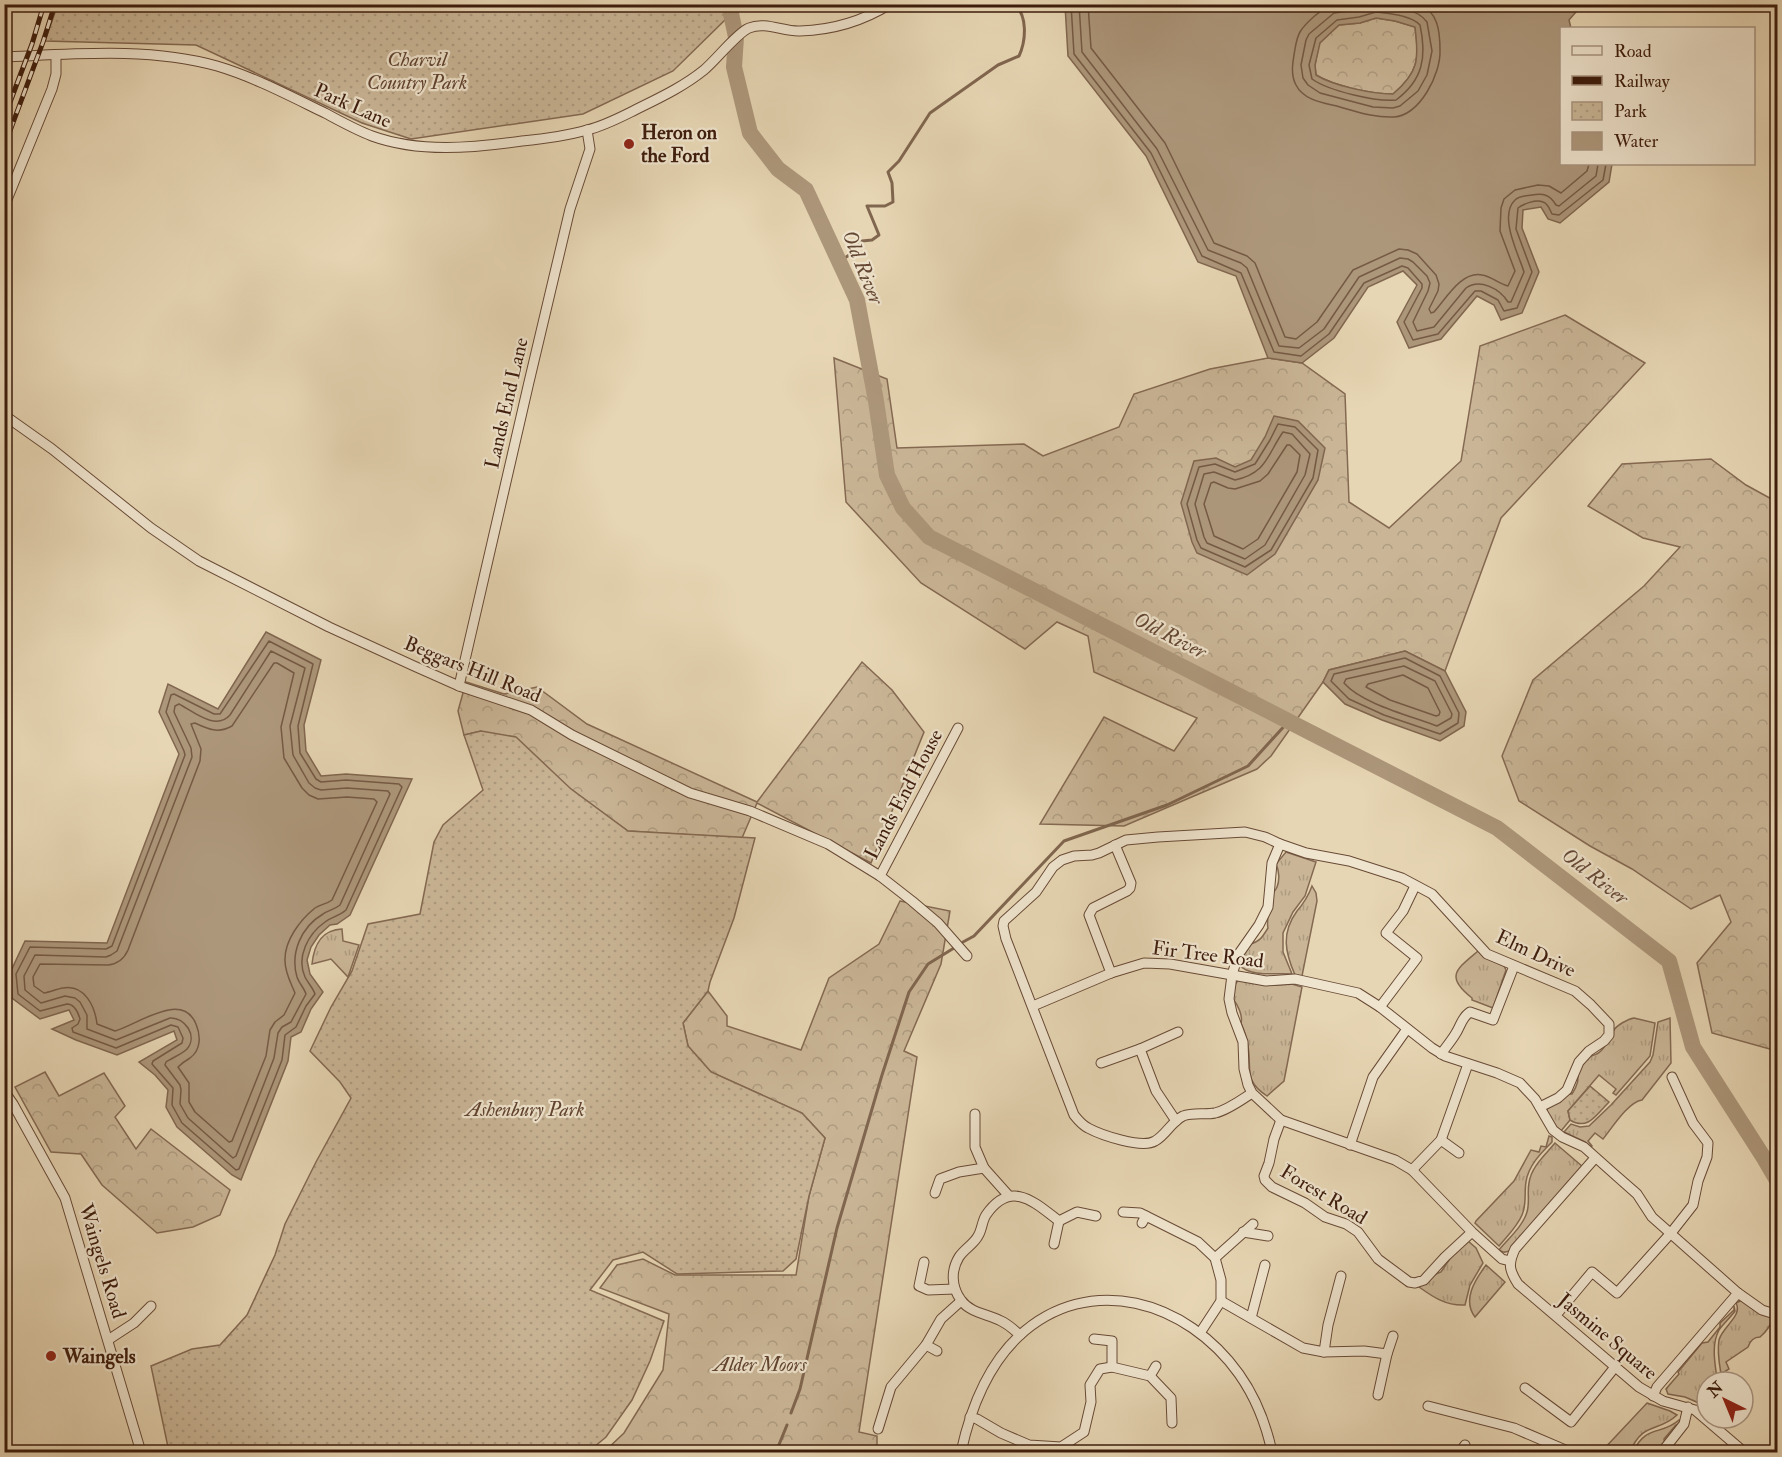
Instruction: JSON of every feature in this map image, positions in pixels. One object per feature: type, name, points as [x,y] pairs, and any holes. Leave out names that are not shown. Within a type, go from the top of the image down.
[{"type":"street","name":"Park Lane","points":[[4,57],[158,56],[218,66],[267,85],[371,136],[417,147],[462,147],[503,144],[604,125],[676,90],[706,68],[747,28],[759,26],[799,31],[842,25],[873,14],[890,4]]},
{"type":"street","points":[[4,207],[52,90],[56,74],[56,55]]},
{"type":"street","name":"Lands End Lane","points":[[459,686],[570,209],[590,149],[587,130]]},
{"type":"street","name":"Beggars Hill Road","points":[[4,415],[52,449],[151,528],[199,561],[329,627],[459,686],[531,710],[572,735],[690,793],[750,811],[828,844],[880,876],[938,923],[967,956]]},
{"type":"street","name":"Lands End House","points":[[880,876],[958,728]]},
{"type":"street","name":"Elm Drive","points":[[1116,845],[1137,838],[1245,832],[1306,853],[1349,861],[1402,878],[1432,894],[1487,954],[1580,994],[1610,1026],[1607,1039],[1589,1051],[1579,1062],[1567,1090],[1558,1098],[1540,1107]]},
{"type":"street","points":[[1280,844],[1272,863],[1268,907],[1259,925],[1238,955],[1232,975],[1230,1006],[1243,1042],[1246,1077],[1252,1093],[1281,1120],[1395,1160],[1412,1170],[1472,1232],[1502,1259],[1510,1261],[1515,1249],[1595,1158]]},
{"type":"street","points":[[1111,973],[1089,915],[1093,908],[1130,888],[1131,883],[1116,845],[1092,855],[1074,856],[1062,860],[1053,867],[1036,892],[1004,921],[1003,926],[1074,1115],[1083,1124],[1098,1132],[1140,1144],[1152,1143],[1162,1137],[1176,1120],[1186,1115],[1217,1113],[1252,1093]]},
{"type":"street","points":[[1415,886],[1403,911],[1386,933],[1417,958],[1380,1007],[1441,1054],[1509,1077],[1520,1083],[1530,1092],[1553,1130],[1562,1137],[1579,1144],[1637,1194],[1652,1217],[1738,1293],[1762,1310],[1778,1316]]},
{"type":"street","name":"Fir Tree Road","points":[[1033,1006],[1111,973],[1137,964],[1154,963],[1266,981],[1295,980],[1358,993],[1380,1007]]},
{"type":"street","points":[[1441,1054],[1468,1013],[1493,1020],[1514,966]]},
{"type":"street","points":[[1350,1145],[1373,1077],[1407,1029]]},
{"type":"street","points":[[1101,1063],[1178,1032]]},
{"type":"street","points":[[1140,1049],[1156,1091],[1176,1120]]},
{"type":"street","points":[[1412,1170],[1442,1140],[1468,1064]]},
{"type":"street","points":[[1556,1315],[1592,1272],[1617,1293],[1671,1233],[1695,1200],[1698,1181],[1707,1157],[1708,1143],[1694,1123],[1672,1077]]},
{"type":"street","name":"Waingels Road","points":[[4,1091],[65,1198],[141,1452]]},
{"type":"street","points":[[975,1114],[975,1147],[984,1168],[1009,1196]]},
{"type":"street","name":"Forest Road","points":[[1281,1120],[1264,1176],[1268,1184],[1298,1199],[1324,1217],[1346,1224],[1358,1232],[1378,1259],[1409,1282],[1424,1280],[1472,1232]]},
{"type":"street","points":[[1442,1140],[1459,1153]]},
{"type":"street","points":[[935,1193],[940,1179],[959,1172],[984,1168]]},
{"type":"street","points":[[1020,1335],[1002,1321],[975,1311],[961,1301],[955,1289],[952,1274],[960,1256],[978,1237],[985,1216],[996,1203],[1009,1196],[1028,1197],[1059,1221]]},
{"type":"street","points":[[1059,1221],[1077,1212],[1096,1216]]},
{"type":"street","points":[[1123,1212],[1140,1213],[1144,1220],[1164,1225],[1198,1242],[1215,1258],[1221,1280],[1221,1300],[1200,1333]]},
{"type":"street","points":[[1164,1225],[1172,1218]]},
{"type":"street","points":[[1054,1244],[1059,1221]]},
{"type":"street","points":[[1215,1258],[1238,1232],[1253,1224]]},
{"type":"street","points":[[1238,1232],[1268,1236]]},
{"type":"street","name":"Jasmine Square","points":[[1510,1261],[1512,1274],[1518,1284],[1634,1384],[1653,1396],[1657,1388],[1738,1293]]},
{"type":"street","points":[[924,1262],[915,1286],[928,1290],[955,1289]]},
{"type":"street","points":[[1251,1318],[1265,1265]]},
{"type":"street","points":[[1324,1352],[1328,1325],[1341,1276]]},
{"type":"street","points":[[961,1452],[970,1417],[989,1374],[1005,1351],[1020,1335],[1057,1310],[1075,1304],[1101,1300],[1148,1305],[1169,1314],[1200,1333],[1222,1353],[1243,1380],[1260,1410],[1272,1452]]},
{"type":"street","points":[[1221,1300],[1303,1347],[1324,1352],[1364,1351],[1387,1354]]},
{"type":"street","points":[[878,1429],[891,1387],[926,1345],[941,1319],[961,1301]]},
{"type":"street","points":[[108,1340],[134,1323],[151,1306]]},
{"type":"street","points":[[1317,1325],[1328,1325]]},
{"type":"street","points":[[1378,1395],[1393,1336]]},
{"type":"street","points":[[1094,1339],[1112,1341],[1123,1339]]},
{"type":"street","points":[[1112,1341],[1112,1367]]},
{"type":"street","points":[[926,1345],[937,1351]]},
{"type":"street","points":[[1150,1377],[1156,1366]]},
{"type":"street","points":[[970,1417],[1029,1445],[1066,1450],[1084,1432],[1091,1402],[1090,1385],[1100,1369],[1112,1367],[1150,1377],[1171,1398],[1172,1423]]},
{"type":"street","points":[[1525,1388],[1571,1422],[1615,1367]]},
{"type":"street","points":[[1653,1396],[1688,1407],[1701,1414],[1744,1452]]},
{"type":"street","points":[[1428,1406],[1514,1428],[1569,1452]]},
{"type":"street","points":[[1662,1452],[1684,1424],[1688,1407]]},
{"type":"street","points":[[1015,1452],[1019,1441]]},
{"type":"green space","name":"Charvil Country Park","points":[[58,4],[725,4],[729,16],[673,71],[583,114],[411,139],[362,123],[196,45],[45,41]]},
{"type":"green space","points":[[1376,18],[1415,27],[1417,57],[1412,72],[1402,86],[1393,94],[1375,93],[1343,86],[1316,75],[1315,65],[1319,43],[1339,25],[1360,23]]},
{"type":"green space","points":[[1565,315],[1645,363],[1501,518],[1445,671],[1405,651],[1329,670],[1271,756],[1257,769],[1124,826],[1040,824],[1104,717],[1174,751],[1197,718],[1094,672],[1088,636],[1057,622],[1025,649],[921,583],[846,502],[834,358],[887,379],[897,448],[1024,444],[1043,456],[1119,427],[1134,394],[1210,369],[1268,358],[1302,363],[1345,394],[1349,502],[1389,528],[1461,461],[1480,346]]},
{"type":"green space","points":[[1711,459],[1746,485],[1777,502],[1777,1051],[1712,1033],[1697,963],[1731,922],[1720,895],[1691,909],[1632,869],[1590,846],[1519,801],[1502,756],[1533,680],[1644,586],[1680,547],[1643,538],[1588,506],[1622,464]]},
{"type":"green space","points":[[862,662],[892,690],[924,732],[871,863],[757,803],[742,838],[628,831],[571,789],[481,731],[464,735],[458,711],[466,682],[504,694],[537,687],[587,724],[757,802]]},
{"type":"green space","name":"Ashenbury Park","points":[[481,731],[516,737],[571,789],[628,831],[755,838],[734,918],[708,991],[683,1023],[688,1046],[711,1072],[802,1113],[825,1138],[809,1196],[796,1259],[783,1271],[677,1274],[643,1252],[613,1260],[590,1290],[664,1321],[650,1361],[632,1400],[606,1437],[588,1452],[169,1452],[151,1366],[192,1349],[220,1345],[247,1315],[275,1255],[285,1224],[351,1098],[340,1082],[310,1051],[331,1007],[352,971],[368,924],[420,914],[434,842],[443,825],[483,790],[464,735]]},
{"type":"green space","points":[[1286,852],[1316,862],[1305,896],[1293,912],[1283,933],[1283,952],[1292,974],[1264,974],[1250,971],[1239,965],[1250,944],[1259,940],[1268,928],[1272,895],[1279,881],[1276,864]]},
{"type":"green space","points":[[1312,886],[1317,901],[1302,976],[1295,975],[1287,950],[1287,935],[1292,919],[1306,900]]},
{"type":"green space","name":"Alder Moors","points":[[900,901],[950,911],[941,964],[904,1051],[917,1057],[859,1432],[877,1436],[877,1452],[604,1452],[624,1433],[663,1370],[669,1314],[600,1288],[617,1265],[643,1259],[675,1275],[796,1275],[809,1196],[825,1138],[802,1113],[711,1072],[688,1046],[683,1023],[708,991],[727,1016],[727,1026],[801,1050],[829,978],[879,944]]},
{"type":"green space","points":[[342,929],[343,941],[359,945],[348,977],[331,959],[312,964],[320,940],[329,932]]},
{"type":"green space","points":[[1478,951],[1504,966],[1506,970],[1493,1008],[1472,1000],[1458,984],[1456,978],[1459,968]]},
{"type":"green space","points":[[1238,980],[1276,985],[1292,984],[1302,987],[1284,1081],[1267,1096],[1254,1085],[1251,1079],[1247,1040],[1241,1023],[1240,1011],[1233,999]]},
{"type":"green space","points":[[1634,1018],[1655,1023],[1650,1056],[1616,1095],[1613,1093],[1616,1089],[1599,1075],[1568,1111],[1570,1120],[1561,1131],[1550,1118],[1547,1109],[1568,1094],[1572,1094],[1578,1080],[1577,1071],[1588,1056],[1598,1053],[1604,1047],[1615,1028]]},
{"type":"green space","points":[[1670,1018],[1671,1063],[1642,1100],[1626,1110],[1603,1139],[1595,1133],[1588,1141],[1591,1147],[1564,1132],[1571,1124],[1580,1127],[1589,1126],[1611,1105],[1650,1062],[1658,1022]]},
{"type":"green space","points":[[45,1072],[59,1096],[104,1073],[125,1106],[115,1117],[136,1149],[151,1129],[230,1190],[220,1215],[193,1227],[157,1233],[102,1185],[81,1154],[51,1152],[15,1087]]},
{"type":"green space","points":[[1590,1086],[1609,1102],[1587,1123],[1576,1123],[1570,1120],[1568,1111]]},
{"type":"green space","points":[[1549,1136],[1552,1137],[1552,1142],[1536,1160],[1527,1176],[1522,1215],[1499,1246],[1475,1223],[1514,1181],[1531,1150],[1539,1152],[1541,1146],[1546,1147]]},
{"type":"green space","points":[[1555,1143],[1583,1167],[1511,1249],[1506,1252],[1499,1250],[1525,1217],[1532,1172]]},
{"type":"green space","points":[[1468,1241],[1476,1248],[1483,1263],[1470,1285],[1465,1305],[1446,1302],[1419,1287],[1441,1272],[1451,1257]]},
{"type":"green space","points":[[1486,1265],[1505,1282],[1475,1317],[1471,1310],[1470,1297],[1474,1284]]},
{"type":"green space","points":[[1743,1301],[1773,1317],[1770,1326],[1760,1337],[1752,1340],[1748,1347],[1726,1362],[1729,1369],[1720,1370],[1719,1340],[1737,1312],[1736,1303]]},
{"type":"green space","points":[[1734,1306],[1735,1311],[1719,1330],[1715,1342],[1716,1370],[1695,1370],[1695,1401],[1668,1394],[1666,1389],[1679,1374],[1678,1372],[1702,1343],[1708,1342],[1720,1327],[1720,1323],[1734,1310]]},
{"type":"green space","points":[[1647,1403],[1677,1415],[1646,1431],[1635,1442],[1630,1452],[1601,1452]]},
{"type":"green space","points":[[1682,1420],[1680,1425],[1676,1425],[1664,1439],[1665,1445],[1658,1452],[1633,1452],[1643,1437]]},
{"type":"water","points":[[1065,5],[1582,5],[1569,20],[1571,27],[1560,27],[1560,165],[1612,165],[1609,182],[1560,223],[1548,219],[1541,207],[1523,210],[1522,228],[1539,272],[1522,313],[1501,320],[1494,305],[1477,296],[1441,339],[1409,348],[1397,322],[1417,285],[1403,271],[1368,287],[1334,338],[1302,363],[1268,358],[1236,276],[1198,262],[1146,156],[1068,56]],"holes":[[[1376,18],[1415,27],[1417,48],[1415,64],[1408,79],[1393,94],[1353,89],[1316,75],[1315,65],[1320,43],[1339,25],[1360,23]]]},
{"type":"water","points":[[1274,416],[1298,421],[1325,448],[1318,480],[1275,554],[1247,575],[1197,553],[1181,503],[1194,461],[1216,458],[1235,467],[1251,460]]},
{"type":"water","points":[[266,632],[321,660],[304,725],[306,751],[321,776],[346,774],[412,779],[350,915],[337,924],[330,925],[311,947],[307,960],[310,974],[323,992],[311,1009],[301,1032],[291,1037],[288,1061],[241,1180],[232,1175],[177,1127],[166,1107],[168,1090],[139,1062],[177,1040],[174,1031],[117,1055],[52,1029],[74,1020],[69,1010],[40,1019],[12,998],[10,973],[25,941],[107,943],[179,754],[159,712],[168,684],[218,709]]},
{"type":"water","points":[[1405,651],[1445,671],[1466,712],[1464,726],[1440,741],[1345,704],[1323,682],[1329,670]]},
{"type":"waterway","name":"Old River","points":[[729,4],[736,37],[734,67],[750,133],[778,169],[806,190],[857,300],[887,475],[903,508],[929,537],[1497,828],[1669,961],[1693,1047],[1778,1182]]},
{"type":"waterway","points":[[839,262],[852,253],[862,241],[872,240],[879,235],[867,206],[885,206],[893,202],[892,183],[888,172],[899,161],[930,113],[998,65],[1019,56],[1023,43],[1024,21],[1014,4]]},
{"type":"waterway","points":[[963,942],[974,936],[1064,841],[1167,805],[1248,766],[1288,722]]},
{"type":"waterway","points":[[791,1413],[800,1389],[837,1228],[909,992],[928,964],[954,948]]},
{"type":"waterway","points":[[776,1452],[787,1425]]},
{"type":"railway","points":[[4,118],[32,44],[44,4]]},
{"type":"railway","points":[[4,147],[55,4]]},
{"type":"place","name":"Heron on the Ford","points":[[629,144]]},
{"type":"place","name":"Waingels","points":[[51,1356]]}]
